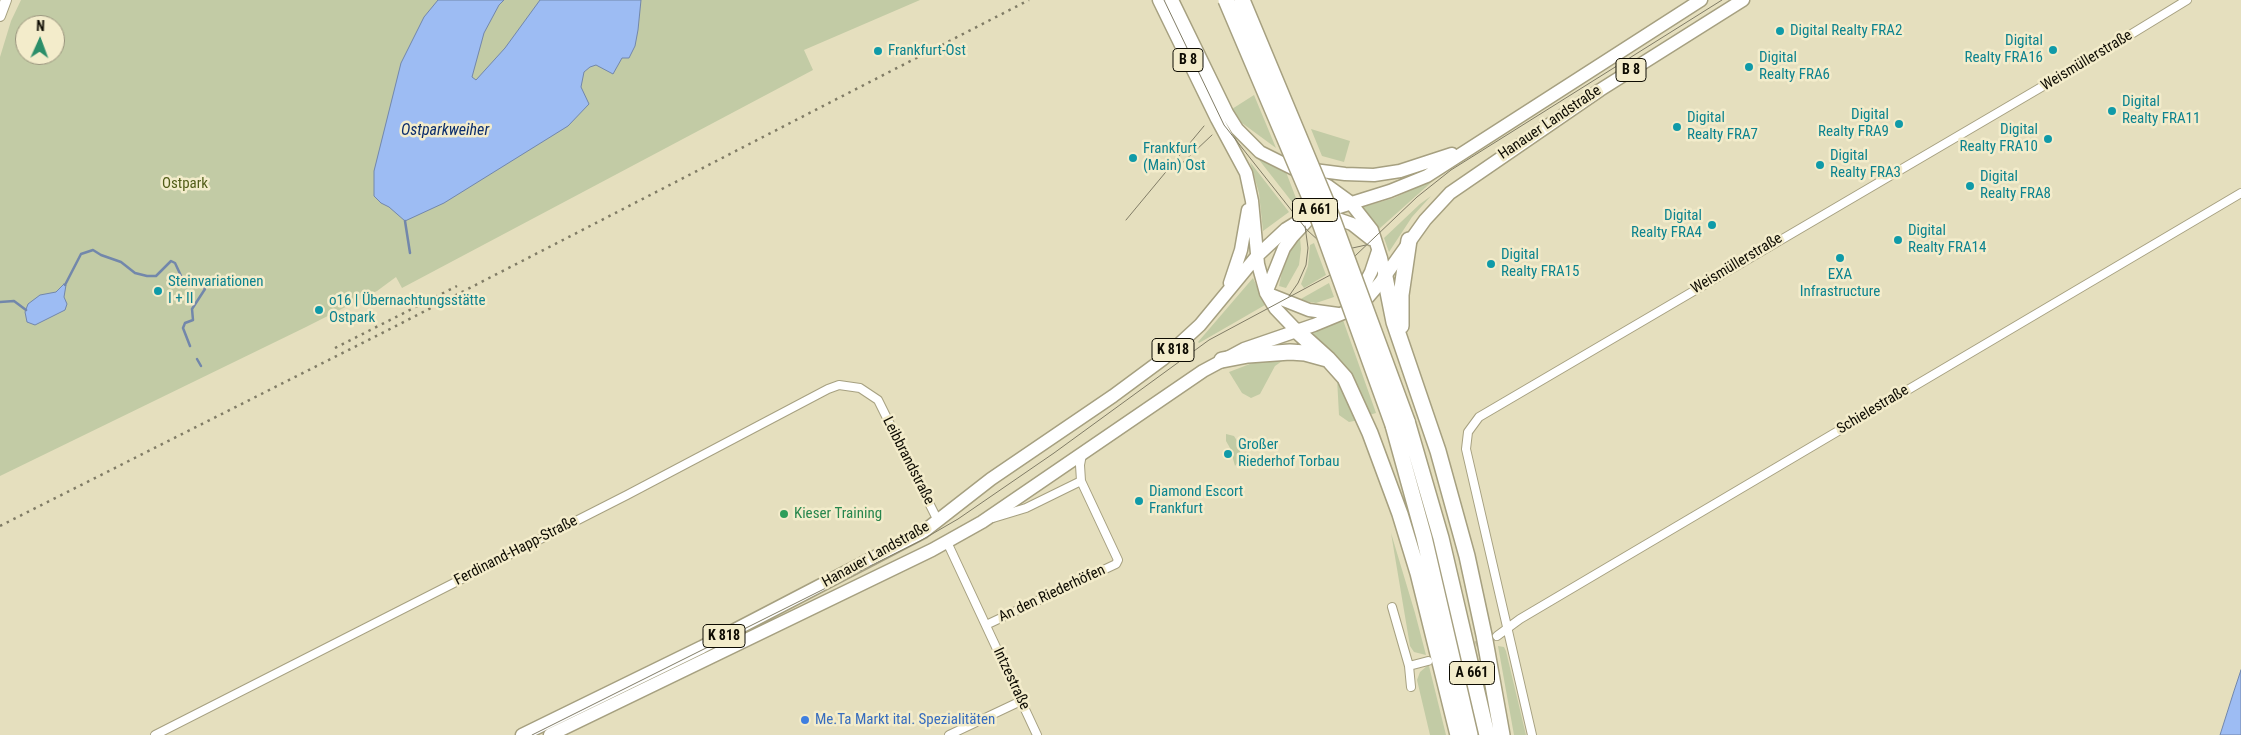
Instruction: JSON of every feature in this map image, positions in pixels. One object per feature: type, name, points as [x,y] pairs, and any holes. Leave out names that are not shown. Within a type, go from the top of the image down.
[{"type":"highway","name":"A 661","points":[[1226,0],[1316,212],[1400,423],[1424,537],[1470,735]]},
{"type":"highway","name":"A 661","points":[[1242,0],[1328,204],[1400,423],[1441,538],[1488,735]]},
{"type":"highway","points":[[1409,240],[1402,280],[1401,332],[1438,452],[1467,556],[1484,635],[1502,735]]},
{"type":"highway","points":[[1385,277],[1394,322],[1415,380]]},
{"type":"highway","points":[[1297,331],[1328,359],[1345,378],[1360,407],[1400,514],[1418,573],[1458,735]]},
{"type":"highway","points":[[1222,360],[1248,355],[1290,352],[1312,354],[1328,359]]},
{"type":"main road","name":"B 8","points":[[1159,0],[1222,116],[1252,146],[1272,159],[1328,186],[1350,202]]},
{"type":"main road","name":"B 8","points":[[1172,0],[1243,165],[1250,188],[1257,256],[1266,293],[1276,309],[1297,331],[1346,312],[1368,297],[1385,277]]},
{"type":"main road","name":"Hanauer Landstraße","points":[[1350,202],[1412,183],[1427,176],[1702,0]]},
{"type":"main road","name":"Hanauer Landstraße","points":[[1385,277],[1409,240],[1450,193],[1485,167],[1600,90],[1742,0]]},
{"type":"main road","points":[[1272,159],[1308,169],[1345,174],[1374,175],[1418,166],[1467,149]]},
{"type":"main road","points":[[1224,296],[1241,250],[1250,188]]},
{"type":"main road","points":[[1350,202],[1368,224],[1379,249],[1385,277]]},
{"type":"main road","name":"K 818","points":[[1257,256],[1286,229],[1316,214],[1350,202]]},
{"type":"main road","points":[[1316,214],[1335,217],[1359,228],[1379,249],[1365,284],[1346,312],[1329,314],[1309,310],[1266,293],[1284,248],[1295,233],[1316,214]]},
{"type":"main road","name":"Hanauer Landstraße","points":[[522,735],[702,647],[923,532],[991,479],[1163,359],[1200,325],[1257,256]]},
{"type":"main road","name":"Hanauer Landstraße","points":[[550,735],[947,542],[982,522],[1222,360],[1258,343],[1297,331]]},
{"type":"main road","points":[[938,521],[947,542]]},
{"type":"street","points":[[0,16],[6,0]]},
{"type":"street","name":"Weismüllerstraße","points":[[1532,735],[1466,449],[1468,432],[1479,417],[2120,42],[2187,0]]},
{"type":"street","name":"Schielestraße","points":[[1497,636],[1508,630],[1520,619],[2241,193]]},
{"type":"street","name":"Ferdinand-Happ-Straße","points":[[155,735],[627,495],[828,388],[840,385],[855,386],[870,393],[878,400]]},
{"type":"street","name":"Leibbrandstraße","points":[[878,400],[938,521]]},
{"type":"street","name":"An den Riederhöfen","points":[[986,625],[1116,564],[1118,560],[1081,481],[1080,465],[1082,454]]},
{"type":"street","points":[[982,522],[1026,508],[1081,481]]},
{"type":"street","name":"Intzestraße","points":[[947,542],[1036,735]]},
{"type":"street","points":[[1392,607],[1408,666],[1411,687]]},
{"type":"street","points":[[1408,666],[1428,661]]},
{"type":"street","points":[[949,735],[1021,701]]},
{"type":"green space","name":"Ostpark","points":[[21,0],[920,0],[804,50],[813,70],[402,288],[396,277],[377,291],[306,327],[0,476],[0,57],[11,21]]},
{"type":"green space","points":[[1254,95],[1276,148],[1242,123],[1232,109]]},
{"type":"green space","points":[[1311,129],[1350,141],[1344,162],[1322,156]]},
{"type":"green space","points":[[1256,156],[1286,172],[1299,206],[1296,207]]},
{"type":"green space","points":[[1250,162],[1289,212],[1263,231],[1259,193]]},
{"type":"green space","points":[[1435,179],[1379,229],[1363,207],[1394,198]]},
{"type":"green space","points":[[1431,196],[1412,217],[1389,252],[1384,238]]},
{"type":"green space","points":[[1298,237],[1300,238],[1301,249],[1299,265],[1286,288],[1279,286],[1283,267]]},
{"type":"green space","points":[[1314,243],[1326,275],[1304,288],[1301,284],[1308,266],[1310,245]]},
{"type":"green space","points":[[1253,278],[1265,305],[1199,343],[1198,342]]},
{"type":"green space","points":[[1329,283],[1334,297],[1316,303],[1299,300]]},
{"type":"green space","points":[[1343,320],[1376,413],[1369,415],[1358,386],[1348,371],[1337,358],[1310,334]]},
{"type":"green space","points":[[1285,359],[1275,366],[1260,394],[1251,398],[1242,393],[1229,372],[1255,362]]},
{"type":"green space","points":[[1337,378],[1359,420],[1349,422],[1339,415]]},
{"type":"green space","points":[[1226,434],[1234,436],[1239,444],[1241,458],[1235,466],[1226,441]]},
{"type":"green space","points":[[1391,533],[1426,655],[1414,652],[1410,646]]},
{"type":"green space","points":[[1498,646],[1504,647],[1506,651],[1526,735],[1514,735]]},
{"type":"green space","points":[[1429,666],[1446,735],[1430,735],[1417,680],[1420,672]]},
{"type":"water","name":"Ostparkweiher","points":[[438,0],[504,0],[499,5],[484,33],[472,77],[476,80],[505,48],[540,0],[641,0],[635,46],[629,58],[622,58],[613,74],[596,65],[584,72],[581,87],[589,104],[568,126],[444,203],[405,221],[374,196],[374,171],[401,63],[424,17]]},
{"type":"water","points":[[64,284],[66,285],[64,297],[67,304],[65,310],[35,325],[27,322],[25,312],[28,304],[40,295],[56,292]]},
{"type":"water","points":[[2241,670],[2241,735],[2220,735],[2234,691]]},
{"type":"waterway","points":[[405,221],[410,253]]},
{"type":"waterway","points":[[65,285],[81,254],[93,250],[121,262],[135,273],[147,276],[156,276],[171,261],[175,263],[182,278],[195,278],[201,282],[205,289],[192,309],[193,320],[185,323],[183,328],[190,346]]},
{"type":"waterway","points":[[0,302],[14,301],[26,310]]},
{"type":"waterway","points":[[197,359],[201,366]]},
{"type":"tunnel","points":[[1465,650],[1497,636]]},
{"type":"tram line","points":[[1164,0],[1224,125],[1307,230],[1319,241],[1336,247],[1348,249],[1366,245]]},
{"type":"tram line","points":[[532,735],[920,541],[958,519],[1054,453],[1209,340],[1334,273],[1355,256],[1417,197],[1451,170],[1722,0]]},
{"type":"tram line","points":[[1126,220],[1204,126]]},
{"type":"tram line","points":[[1177,168],[1212,135]]},
{"type":"tram line","points":[[1289,296],[1298,283],[1306,265],[1308,248],[1305,226]]},
{"type":"railway","points":[[0,526],[392,328],[1029,0]]},
{"type":"railway","points":[[335,348],[457,286]]},
{"type":"place","name":"Digital Realty FRA2","points":[[1780,31]]},
{"type":"place","name":"Digital Realty FRA16","points":[[2053,50]]},
{"type":"place","name":"Frankfurt-Ost","points":[[878,51]]},
{"type":"place","name":"Digital Realty FRA6","points":[[1749,67]]},
{"type":"place","name":"Digital Realty FRA11","points":[[2112,111]]},
{"type":"place","name":"Digital Realty FRA9","points":[[1899,124]]},
{"type":"place","name":"Digital Realty FRA7","points":[[1677,127]]},
{"type":"place","name":"Digital Realty FRA10","points":[[2048,139]]},
{"type":"place","name":"Frankfurt (Main) Ost","points":[[1133,158]]},
{"type":"place","name":"Digital Realty FRA3","points":[[1820,165]]},
{"type":"place","name":"Digital Realty FRA8","points":[[1970,186]]},
{"type":"place","name":"Digital Realty FRA4","points":[[1712,225]]},
{"type":"place","name":"Digital Realty FRA14","points":[[1898,240]]},
{"type":"place","name":"EXA Infrastructure","points":[[1840,258]]},
{"type":"place","name":"Digital Realty FRA15","points":[[1491,264]]},
{"type":"place","name":"Steinvariationen I + II","points":[[158,291]]},
{"type":"place","name":"o16 | Übernachtungsstätte Ostpark","points":[[319,310]]},
{"type":"place","name":"Großer Riederhof Torbau","points":[[1228,454]]},
{"type":"place","name":"Diamond Escort Frankfurt","points":[[1139,501]]},
{"type":"place","name":"Kieser Training","points":[[784,514]]},
{"type":"place","name":"Me.Ta Markt ital. Spezialitäten","points":[[805,720]]}]
